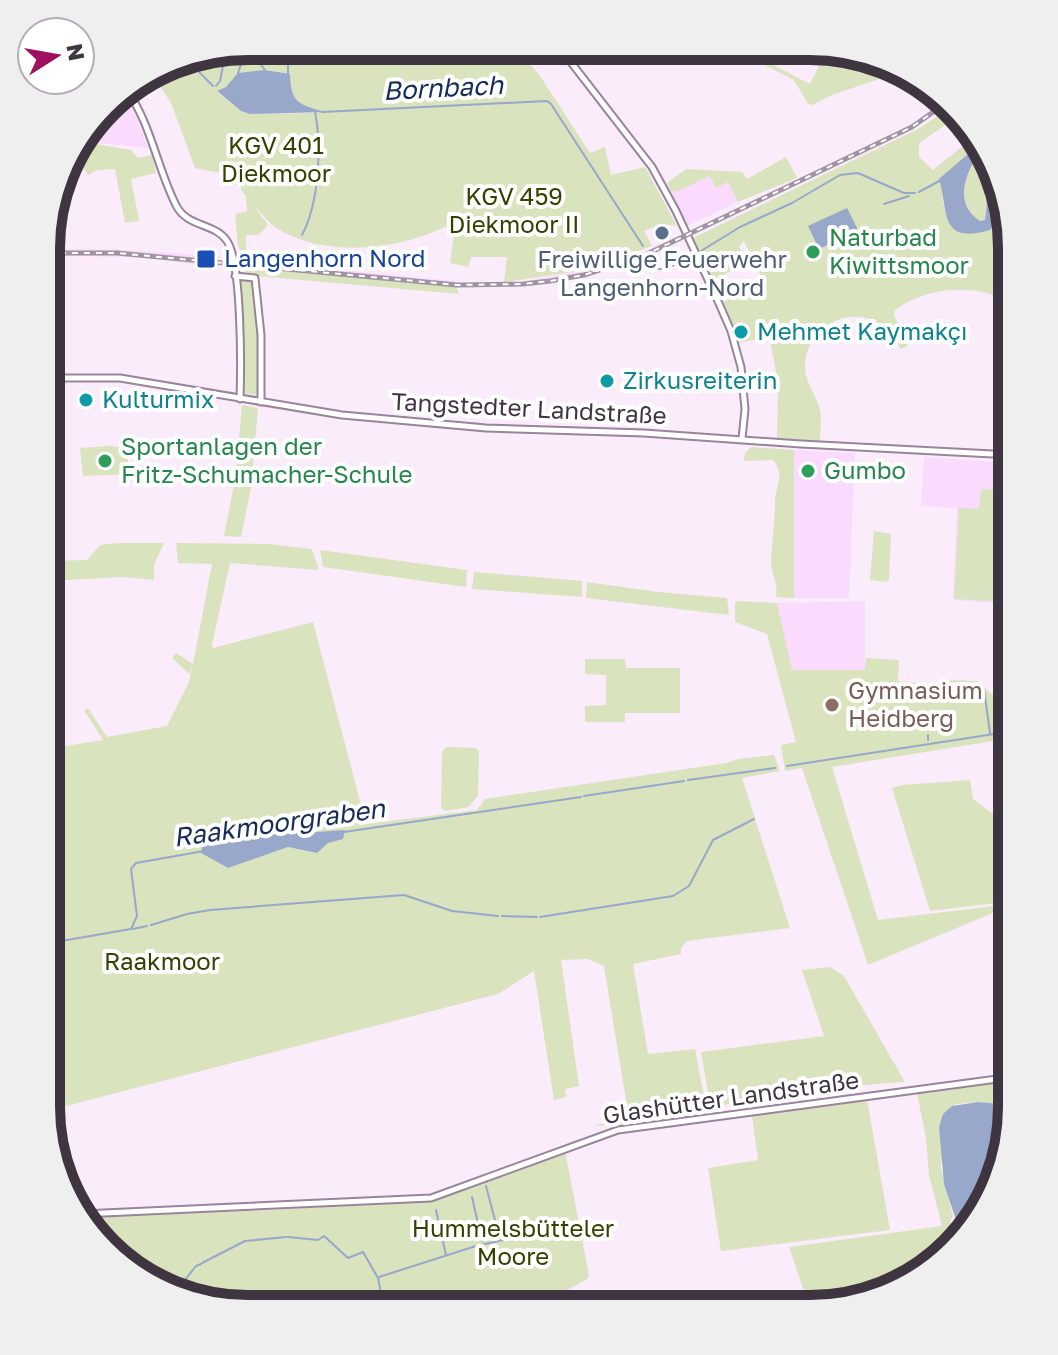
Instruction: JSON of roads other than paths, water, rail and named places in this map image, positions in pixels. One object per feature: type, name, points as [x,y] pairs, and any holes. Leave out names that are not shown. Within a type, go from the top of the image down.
[{"type":"street","points":[[569,60],[641,150],[688,237],[736,344],[744,387],[742,439]]},
{"type":"street","points":[[132,100],[147,127],[178,208],[188,218],[221,234],[233,254],[240,399]]},
{"type":"street","points":[[235,276],[255,278],[261,335],[261,402]]},
{"type":"street","name":"Tangstedter Landstraße","points":[[60,378],[120,378],[342,415],[486,428],[632,432],[998,454]]},
{"type":"street","name":"Glashütter Landstraße","points":[[93,1213],[431,1198],[618,1130],[998,1079]]},
{"type":"water","points":[[265,70],[290,74],[294,97],[308,107],[325,112],[250,114],[241,111],[217,91],[226,87],[238,73]]},
{"type":"water","points":[[971,151],[977,162],[973,163],[966,179],[965,202],[973,215],[980,221],[985,220],[986,181],[992,199],[995,220],[990,230],[962,233],[954,229],[946,213],[939,179]]},
{"type":"water","points":[[847,208],[858,230],[819,249],[808,226]]},
{"type":"water","points":[[225,826],[302,833],[345,830],[343,839],[328,843],[317,853],[288,847],[228,868],[201,853],[204,841],[209,841]]},
{"type":"water","points":[[978,1102],[998,1104],[998,1120],[988,1168],[973,1201],[957,1224],[944,1184],[939,1127],[943,1114],[952,1106]]},
{"type":"waterway","points":[[238,73],[243,60]]},
{"type":"waterway","points":[[257,60],[265,70]]},
{"type":"waterway","points":[[282,60],[288,65],[288,74]]},
{"type":"waterway","points":[[216,86],[224,62]]},
{"type":"waterway","name":"Bornbach","points":[[195,68],[213,86]]},
{"type":"waterway","name":"Bornbach","points":[[322,112],[547,101],[643,246]]},
{"type":"waterway","points":[[302,235],[312,207],[318,174],[315,111]]},
{"type":"waterway","name":"Bornbach","points":[[701,251],[840,175],[858,173],[904,193],[915,193]]},
{"type":"waterway","name":"Bornbach","points":[[919,192],[941,180]]},
{"type":"waterway","points":[[884,204],[909,196]]},
{"type":"waterway","name":"Bornbach","points":[[650,262],[655,269],[665,269],[690,257]]},
{"type":"waterway","points":[[984,689],[990,733]]},
{"type":"waterway","name":"Raakmoorgraben","points":[[787,766],[998,733]]},
{"type":"waterway","points":[[928,735],[928,740]]},
{"type":"waterway","name":"Raakmoorgraben","points":[[688,780],[775,768]]},
{"type":"waterway","name":"Raakmoorgraben","points":[[584,796],[684,781]]},
{"type":"waterway","name":"Raakmoorgraben","points":[[344,832],[581,797]]},
{"type":"waterway","points":[[540,917],[673,896],[689,886],[713,840],[754,819]]},
{"type":"waterway","name":"Raakmoorgraben","points":[[60,940],[131,929],[137,916],[131,869],[136,863],[204,851]]},
{"type":"waterway","points":[[151,925],[210,910],[404,895],[452,911],[498,916]]},
{"type":"waterway","points":[[502,916],[537,917]]},
{"type":"waterway","points":[[133,929],[147,926]]},
{"type":"waterway","points":[[486,1186],[500,1239]]},
{"type":"waterway","points":[[472,1197],[482,1241]]},
{"type":"waterway","points":[[436,1210],[446,1255]]},
{"type":"waterway","points":[[443,1239],[455,1227]]},
{"type":"waterway","points":[[288,1237],[318,1240],[324,1236],[348,1258],[363,1252],[378,1278],[381,1295]]},
{"type":"waterway","points":[[202,1263],[245,1241],[286,1237]]},
{"type":"waterway","points":[[379,1277],[476,1246],[517,1237]]},
{"type":"waterway","points":[[182,1283],[201,1264]]},
{"type":"railway","points":[[60,253],[117,253],[457,285],[550,281],[584,275],[645,255],[912,127],[937,109]]},
{"type":"place","name":"Freiwillige Feuerwehr Langenhorn-Nord","points":[[662,233]]},
{"type":"place","name":"Naturbad Kiwittsmoor","points":[[813,252]]},
{"type":"place","name":"Langenhorn Nord","points":[[206,259]]},
{"type":"place","name":"Mehmet Kaymakçı","points":[[741,332]]},
{"type":"place","name":"Zirkusreiterin","points":[[607,381]]},
{"type":"place","name":"Kulturmix","points":[[86,400]]},
{"type":"place","name":"Sportanlagen der Fritz-Schumacher-Schule","points":[[105,461]]},
{"type":"place","name":"Gumbo","points":[[808,471]]},
{"type":"place","name":"Gymnasium Heidberg","points":[[832,705]]},
{"type":"park label","name":"KGV 401 Diekmoor","points":[[276,160]]},
{"type":"park label","name":"KGV 459 Diekmoor II","points":[[514,211]]},
{"type":"park label","name":"Raakmoor","points":[[162,962]]},
{"type":"park label","name":"Hummelsbütteler Moore","points":[[513,1243]]}]
